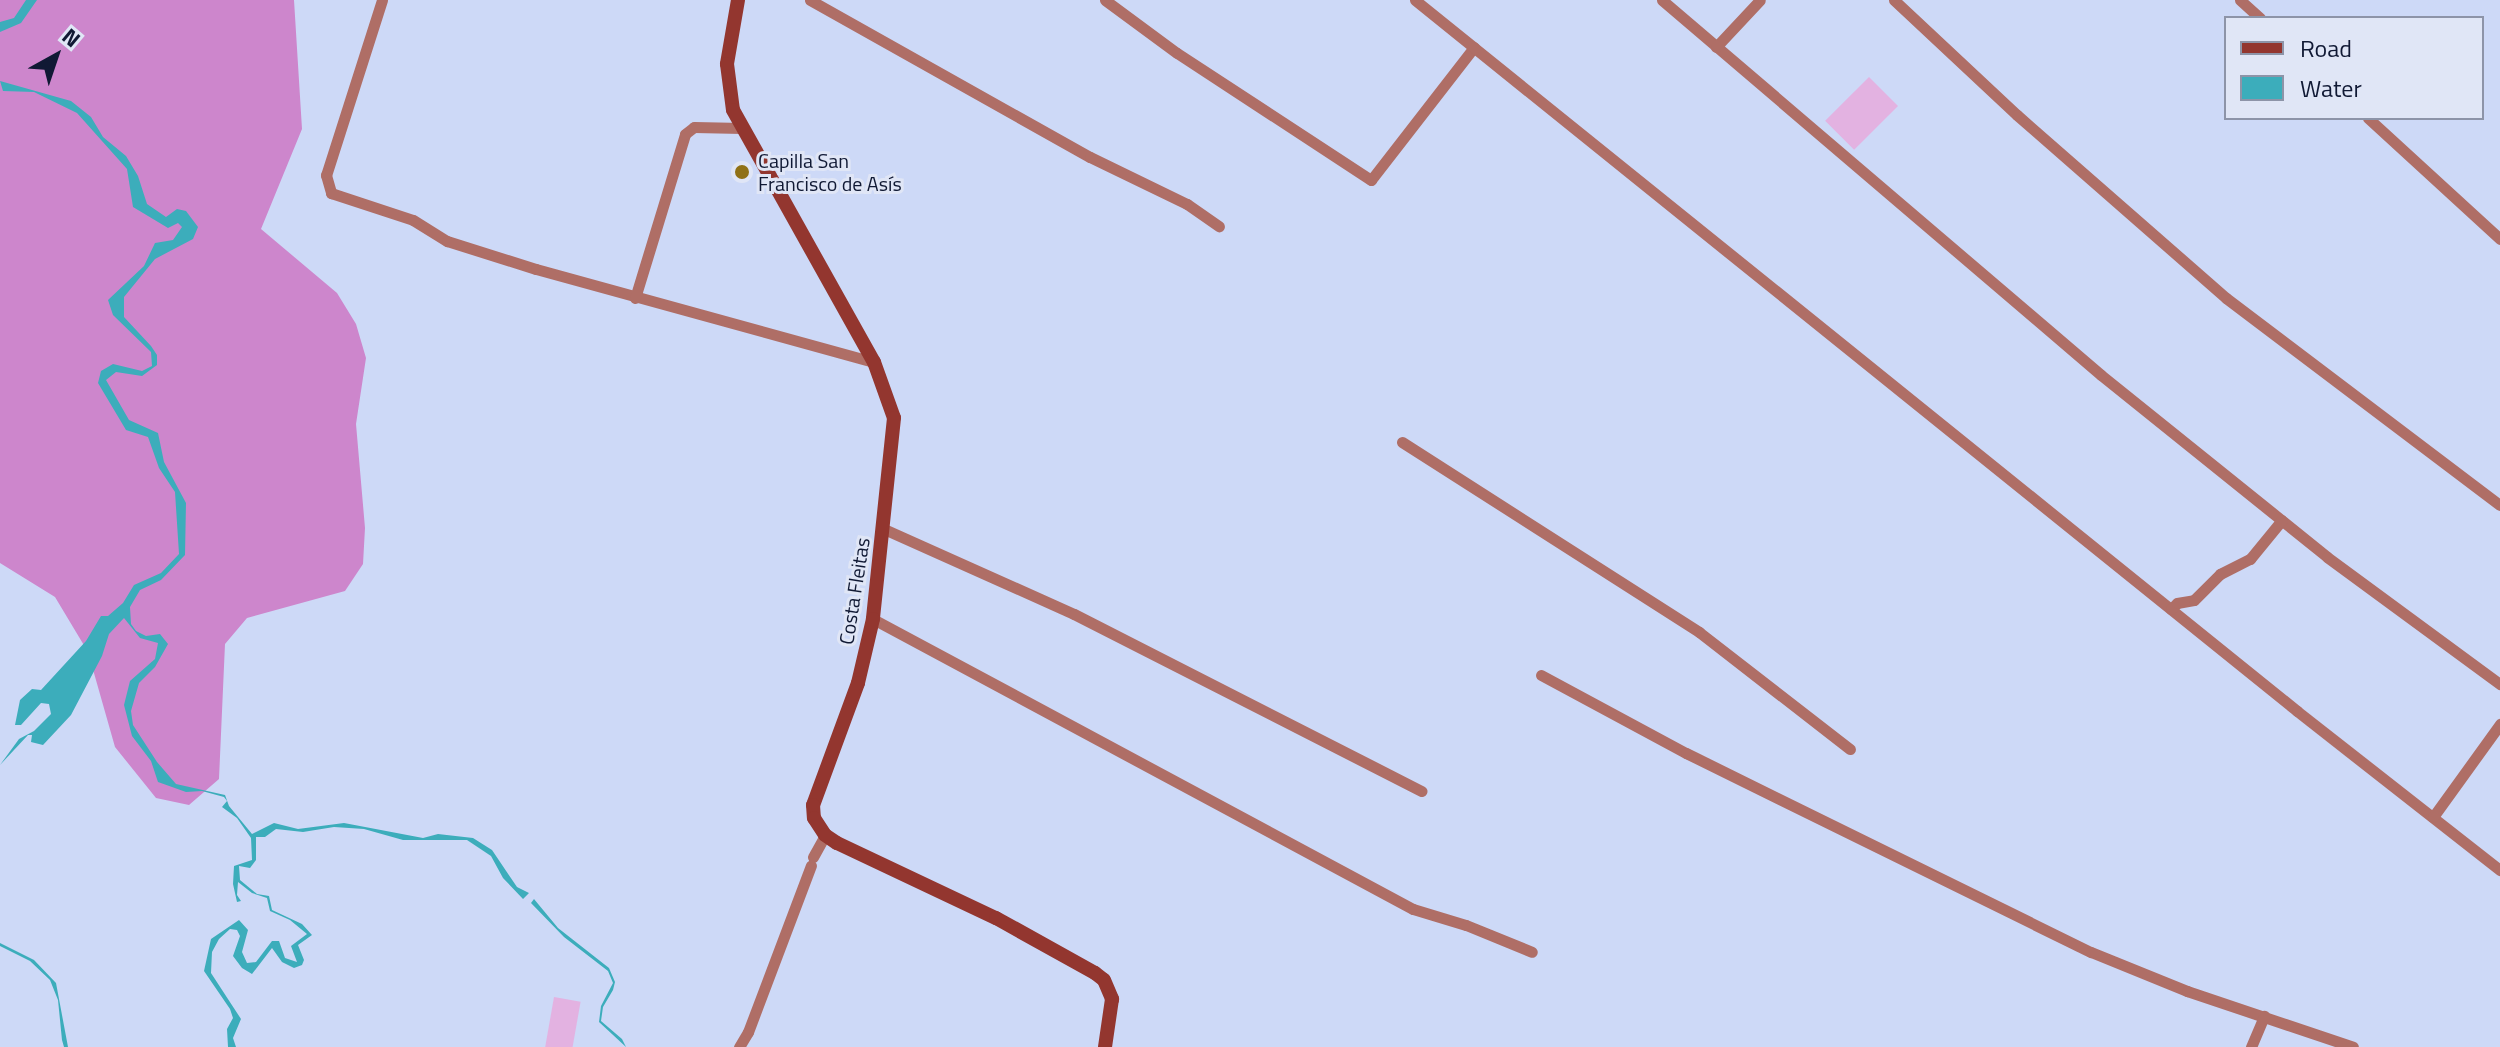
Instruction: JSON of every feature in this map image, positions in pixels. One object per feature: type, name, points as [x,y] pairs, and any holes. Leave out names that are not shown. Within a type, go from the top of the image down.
[{"type":"main road","name":"Costa Fleitas","points":[[738,0],[729,38],[727,78],[742,128],[874,362],[894,418],[873,619],[858,683],[813,805],[814,818],[825,835]]},
{"type":"main road","points":[[825,835],[996,918],[1095,973],[1104,980],[1112,999],[1105,1047]]},
{"type":"street","points":[[382,0],[326,175],[331,193],[413,220],[447,241],[635,298],[874,362]]},
{"type":"street","points":[[810,0],[1090,157],[1187,204],[1219,226]]},
{"type":"street","points":[[1105,0],[1177,53],[1371,180],[1474,47]]},
{"type":"street","points":[[1415,0],[2500,870]]},
{"type":"street","points":[[1662,0],[2101,375],[2282,520],[2500,684]]},
{"type":"street","points":[[1716,47],[1760,0]]},
{"type":"street","points":[[1894,0],[2017,115],[2226,298],[2500,505]]},
{"type":"street","points":[[2240,0],[2258,16]]},
{"type":"street","points":[[2370,120],[2500,239]]},
{"type":"street","points":[[635,298],[685,134],[694,127],[742,128]]},
{"type":"street","points":[[1402,442],[1699,632],[1850,749]]},
{"type":"street","points":[[2171,609],[2177,603],[2194,600],[2220,574],[2250,559],[2282,520]]},
{"type":"street","points":[[884,529],[1074,614],[1421,791]]},
{"type":"street","points":[[873,619],[1413,909],[1466,925],[1532,952]]},
{"type":"street","points":[[1541,675],[1686,753],[2091,952],[2187,991],[2353,1047]]},
{"type":"street","points":[[2433,817],[2500,724]]},
{"type":"street","points":[[739,1047],[748,1032],[812,861],[825,835]]},
{"type":"street","points":[[2251,1047],[2264,1016]]},
{"type":"shaded area","points":[[0,0],[294,0],[302,129],[261,229],[337,293],[356,324],[366,358],[356,424],[365,528],[363,564],[345,591],[247,618],[225,644],[219,779],[189,805],[156,798],[115,747],[88,652],[55,597],[0,563]]},
{"type":"shaded area","points":[[1869,77],[1898,106],[1854,150],[1825,121]]},
{"type":"shaded area","points":[[554,997],[581,1002],[573,1047],[545,1047]]},
{"type":"water","points":[[26,0],[37,0],[21,23],[0,32],[0,22],[14,18]]},
{"type":"water","points":[[0,81],[71,101],[91,117],[103,137],[126,156],[138,176],[147,204],[166,217],[177,209],[186,211],[198,227],[193,239],[155,259],[124,297],[124,317],[151,346],[157,355],[157,365],[142,376],[116,372],[106,380],[129,420],[158,433],[164,462],[186,503],[185,555],[161,580],[140,590],[130,607],[131,624],[136,631],[146,636],[160,634],[168,644],[155,667],[139,683],[131,711],[133,725],[157,762],[176,784],[225,795],[229,806],[252,834],[274,823],[298,829],[344,823],[423,838],[438,834],[473,838],[492,850],[517,887],[529,893],[523,899],[503,878],[491,856],[467,840],[403,840],[364,829],[334,827],[303,832],[276,829],[265,837],[256,837],[256,860],[250,868],[239,866],[240,880],[257,894],[269,896],[272,910],[302,924],[312,935],[298,945],[304,960],[302,965],[294,968],[282,962],[272,948],[252,974],[242,968],[233,956],[240,936],[237,930],[230,929],[219,939],[212,952],[211,973],[241,1019],[233,1038],[236,1047],[228,1047],[227,1029],[233,1018],[230,1009],[204,971],[211,939],[239,920],[248,930],[242,952],[247,963],[256,962],[272,941],[279,941],[285,958],[297,962],[291,946],[307,934],[290,920],[270,911],[267,898],[252,893],[238,882],[237,895],[241,901],[237,902],[233,884],[234,866],[252,860],[251,838],[237,818],[222,807],[227,801],[224,797],[202,791],[186,792],[158,782],[151,761],[132,736],[124,705],[130,681],[155,659],[158,643],[140,638],[124,618],[109,634],[102,656],[71,715],[43,745],[31,742],[32,735],[28,735],[0,765],[19,739],[34,731],[51,714],[49,704],[41,703],[21,725],[15,725],[20,700],[32,689],[41,690],[86,641],[101,616],[108,616],[123,603],[134,585],[161,573],[179,554],[175,492],[159,468],[148,437],[126,430],[98,383],[101,371],[113,364],[142,371],[152,366],[151,352],[113,315],[108,300],[144,266],[155,243],[173,240],[182,227],[178,223],[168,228],[133,207],[127,169],[77,113],[34,92],[3,91]]},
{"type":"water","points":[[534,899],[558,928],[609,968],[615,982],[603,1007],[601,1021],[622,1039],[626,1047],[599,1022],[601,1006],[613,983],[608,971],[564,937],[531,903]]},
{"type":"water","points":[[0,943],[34,960],[56,983],[68,1047],[64,1047],[62,1040],[58,1000],[50,980],[30,961],[0,946]]},
{"type":"place","name":"Capilla San Francisco de Asís","points":[[742,172]]}]
